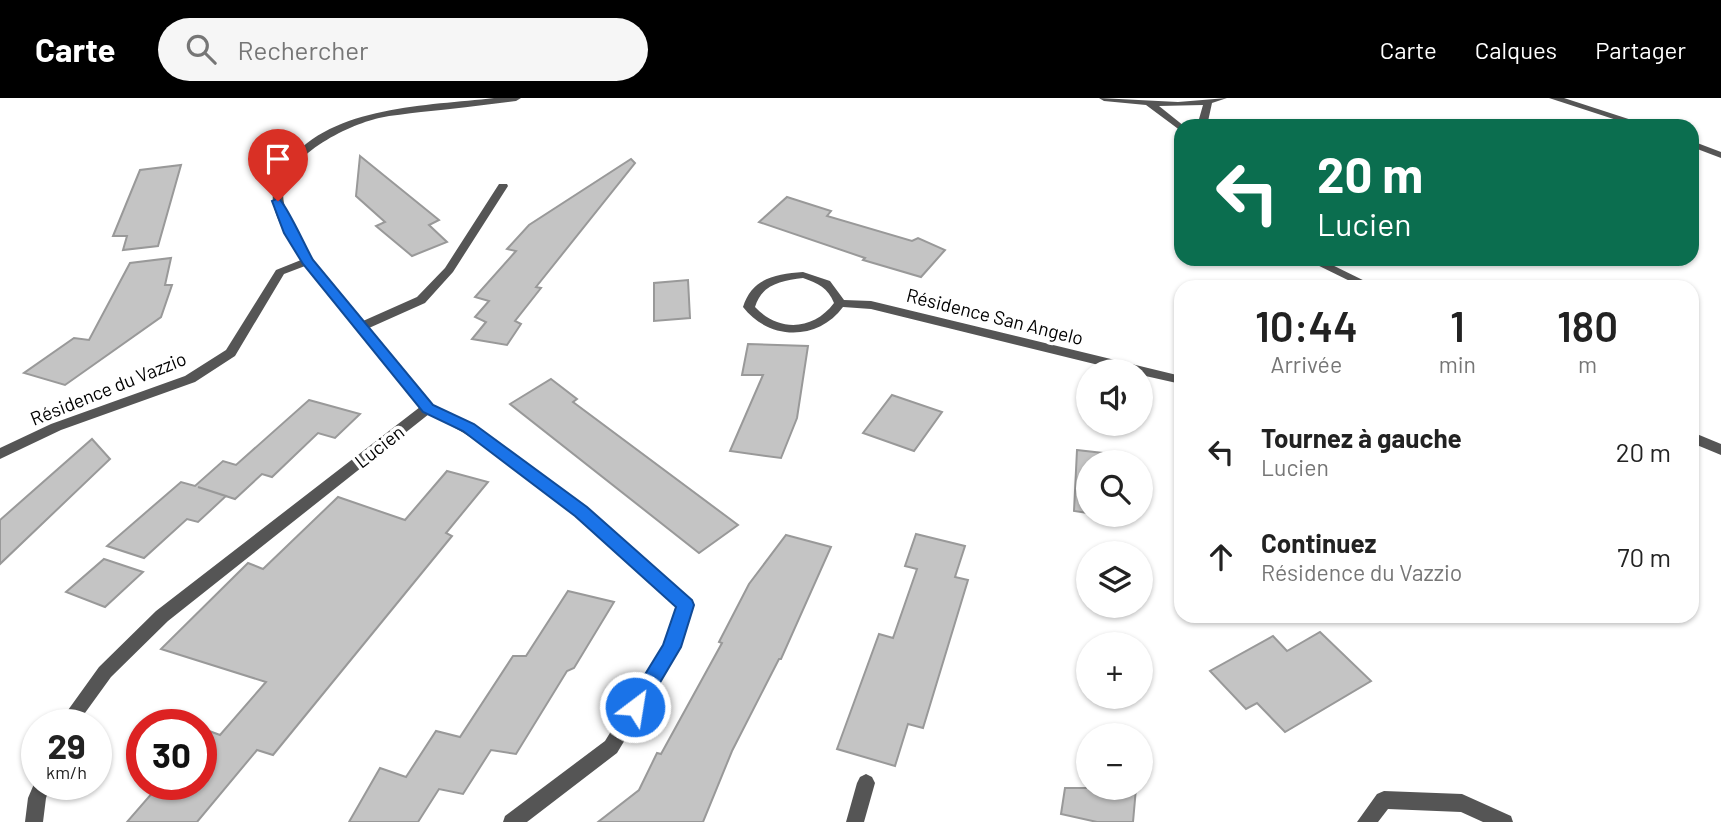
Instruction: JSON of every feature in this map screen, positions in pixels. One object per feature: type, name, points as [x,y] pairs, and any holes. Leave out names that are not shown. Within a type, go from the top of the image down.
[{"type":"street","points":[[512,822],[611,747],[672,647],[685,605],[581,511],[469,428],[428,408],[307,261],[290,233],[278,201],[282,175],[301,152],[342,127],[378,115],[516,98]]},
{"type":"street","points":[[1104,98],[1150,104],[1208,102],[1222,98]]},
{"type":"street","points":[[1554,98],[1622,119]]},
{"type":"street","points":[[1204,119],[1208,102]]},
{"type":"street","points":[[1150,104],[1174,123]]},
{"type":"street","points":[[1699,147],[1721,155]]},
{"type":"street","points":[[361,327],[421,300],[449,270],[503,186]]},
{"type":"street","name":"Résidence du Vazzio","points":[[0,454],[56,427],[190,379],[231,353],[280,272],[307,261]]},
{"type":"street","points":[[1326,266],[1356,280]]},
{"type":"street","points":[[803,275],[823,280],[836,290],[840,303],[833,315],[817,325],[796,330],[774,327],[757,319],[749,307],[751,294],[764,283],[782,276],[803,275]]},
{"type":"street","name":"Résidence San Angelo","points":[[840,303],[871,305],[1092,359]]},
{"type":"street","name":"Résidence San Angelo","points":[[1153,374],[1174,378]]},
{"type":"street","name":"Lucien","points":[[78,709],[105,672],[162,615],[428,408]]},
{"type":"street","points":[[1699,440],[1721,450]]},
{"type":"street","points":[[855,822],[866,783]]},
{"type":"street","points":[[34,822],[37,800]]},
{"type":"street","points":[[1366,822],[1384,800],[1462,803],[1504,822]]},
{"type":"building","points":[[360,156],[439,220],[429,225],[447,242],[412,256],[376,226],[385,222],[356,196]]},
{"type":"building","points":[[631,159],[635,163],[536,287],[541,288],[515,321],[521,324],[507,345],[472,339],[486,322],[475,317],[489,301],[475,297],[516,251],[507,249],[529,225]]},
{"type":"building","points":[[181,165],[158,246],[123,250],[127,236],[113,236],[140,170]]},
{"type":"building","points":[[787,197],[831,211],[827,216],[912,241],[918,238],[945,250],[921,277],[863,260],[865,258],[759,222]]},
{"type":"building","points":[[171,258],[165,285],[172,285],[161,317],[65,385],[24,373],[74,338],[89,340],[130,263]]},
{"type":"building","points":[[688,280],[690,318],[654,321],[654,283]]},
{"type":"building","points":[[748,344],[808,346],[797,418],[781,458],[730,451],[763,375],[742,375]]},
{"type":"building","points":[[551,379],[577,399],[573,402],[738,525],[699,553],[510,404]]},
{"type":"building","points":[[892,395],[942,412],[914,451],[863,433]]},
{"type":"building","points":[[309,400],[360,414],[335,438],[318,433],[272,477],[262,474],[235,499],[226,496],[198,522],[187,519],[144,558],[107,546],[181,482],[195,486],[223,461],[236,465]]},
{"type":"building","points":[[92,439],[110,459],[0,564],[0,520]]},
{"type":"building","points":[[1076,470],[1076,511],[1074,511]]},
{"type":"building","points":[[447,471],[488,482],[446,533],[452,536],[273,755],[257,750],[217,798],[217,734],[220,735],[266,682],[161,649],[248,563],[263,569],[338,497],[405,520]]},
{"type":"building","points":[[916,534],[965,546],[955,577],[968,580],[923,728],[908,724],[895,766],[837,749],[879,634],[893,638],[917,569],[905,566]]},
{"type":"building","points":[[786,535],[831,547],[781,659],[732,751],[703,822],[598,822],[639,790],[657,753],[661,754],[722,643],[719,642],[749,584]]},
{"type":"building","points":[[104,559],[143,572],[105,607],[66,592]]},
{"type":"building","points":[[568,591],[614,602],[574,668],[567,671],[516,754],[491,750],[463,794],[439,789],[418,822],[349,822],[380,768],[406,777],[436,731],[460,737],[513,656],[526,656]]},
{"type":"building","points":[[1320,632],[1371,681],[1285,732],[1257,703],[1246,709],[1210,671],[1273,636],[1287,651]]},
{"type":"building","points":[[1065,788],[1076,788],[1076,800],[1135,800],[1133,822],[1097,822],[1061,814]]},
{"type":"building","points":[[146,800],[215,800],[197,822],[127,822]]},
{"type":"route","points":[[278,201],[290,233],[307,261],[428,408],[469,428],[581,511],[685,605],[672,647],[635,707]]}]
